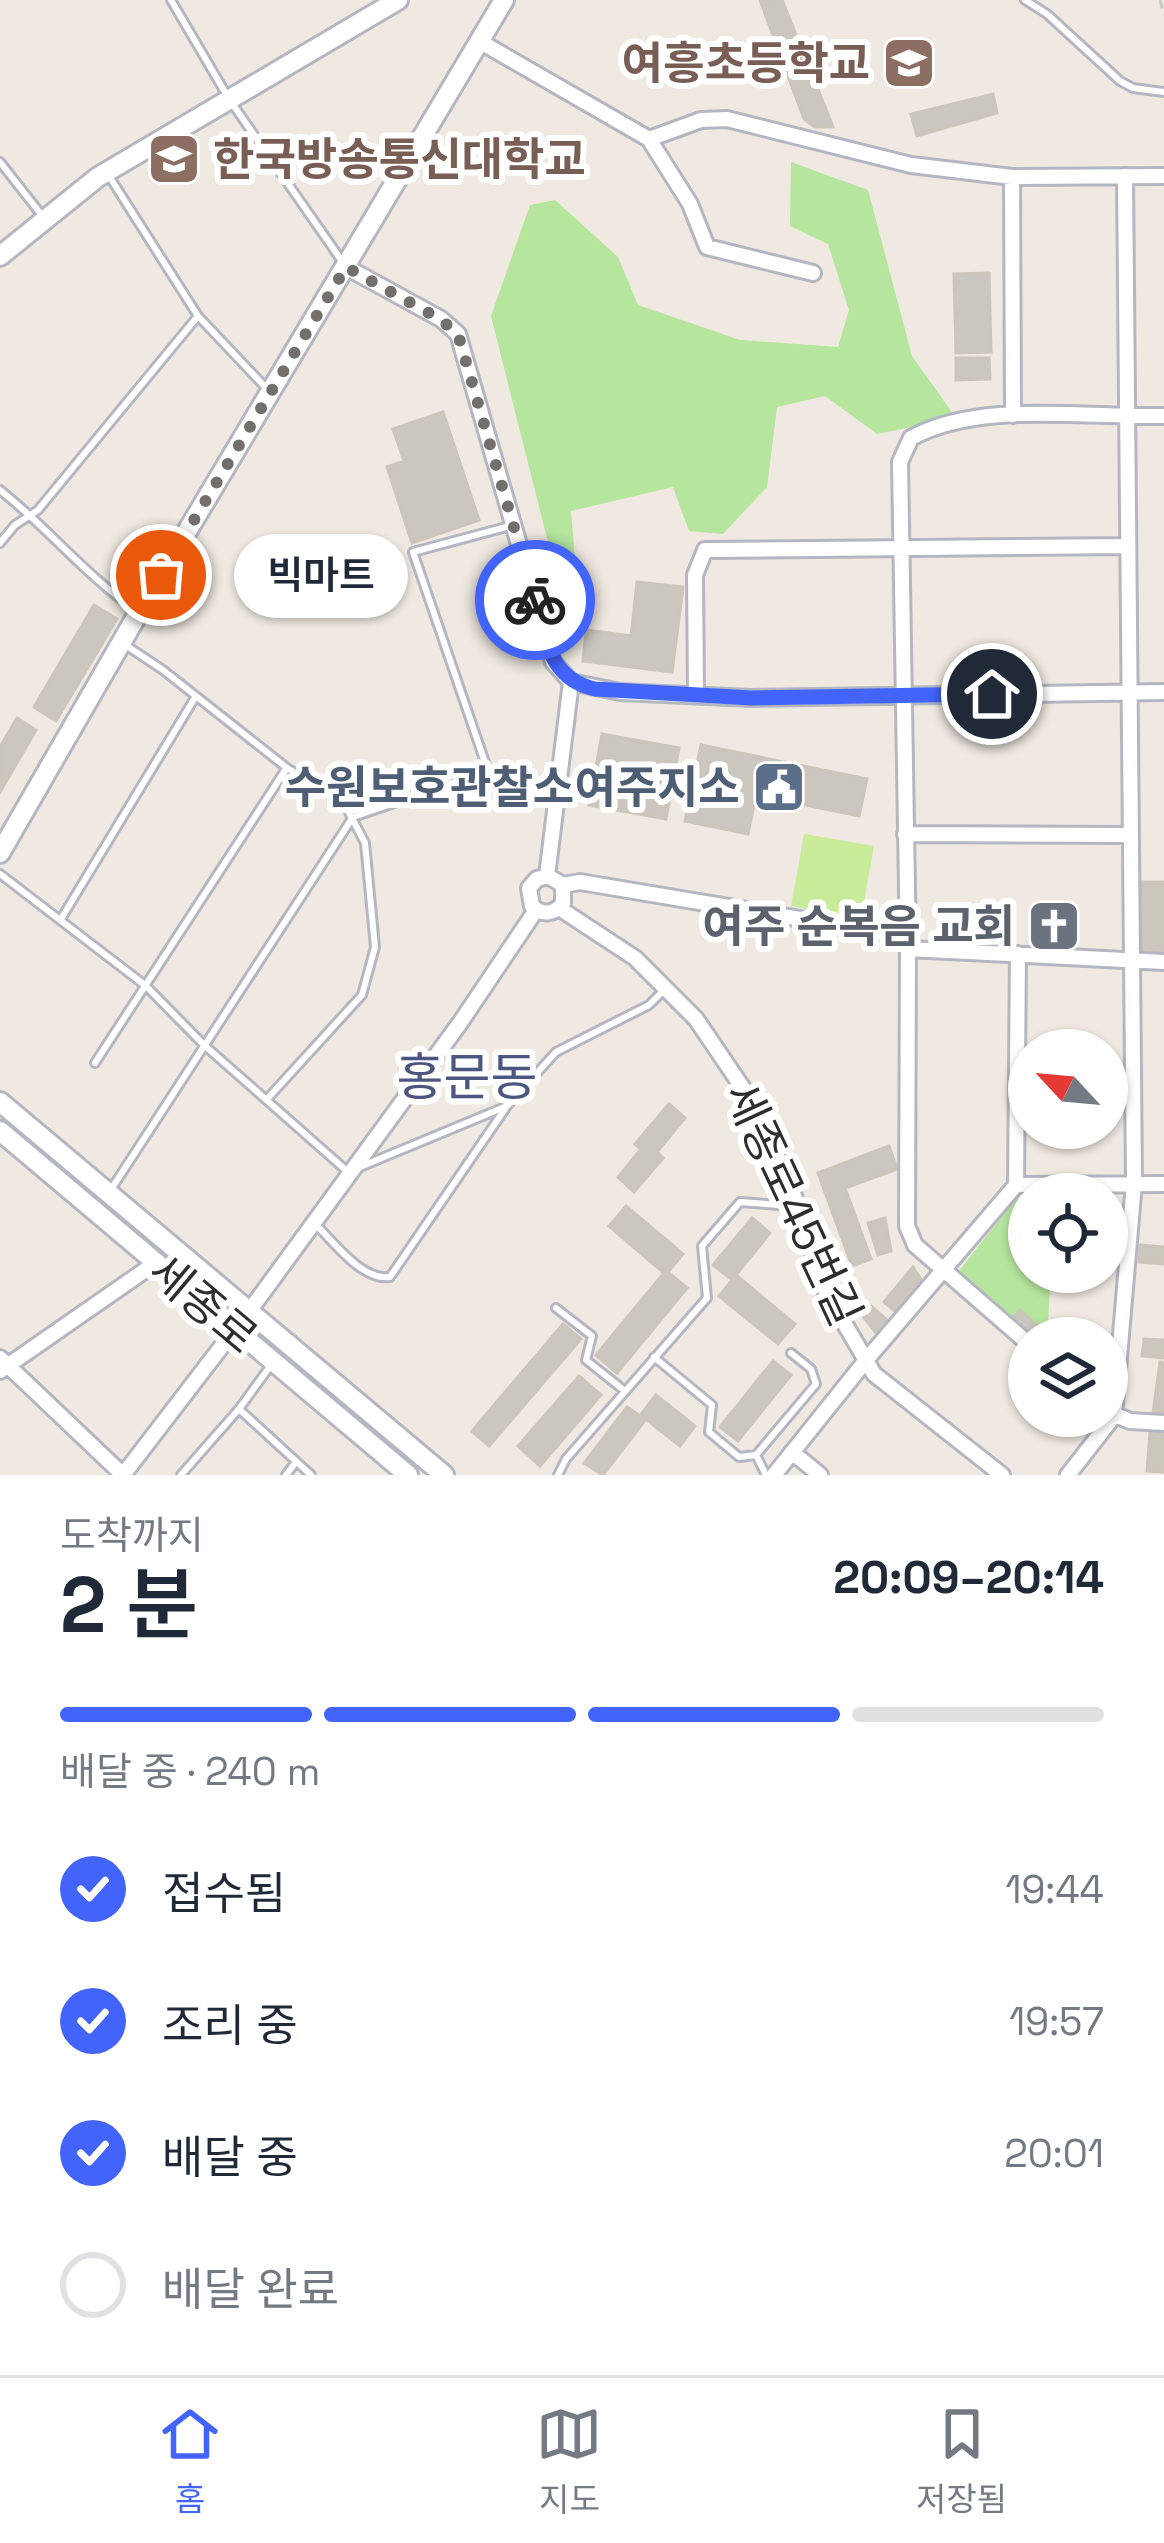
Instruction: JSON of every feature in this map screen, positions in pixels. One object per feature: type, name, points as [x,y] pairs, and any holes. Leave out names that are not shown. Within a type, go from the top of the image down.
[{"type":"street","points":[[0,256],[106,172],[398,0]]},
{"type":"street","points":[[0,853],[504,0]]},
{"type":"street","points":[[479,41],[649,139],[690,204],[707,247],[813,273]]},
{"type":"street","points":[[649,139],[701,120],[727,119],[895,161],[1012,176],[1164,176]]},
{"type":"street","points":[[1012,176],[1013,415]]},
{"type":"street","points":[[1121,1317],[1134,1183],[1125,176]]},
{"type":"street","points":[[346,267],[440,319],[458,334],[553,662],[571,682],[620,692],[696,695],[1164,692]]},
{"type":"street","points":[[1008,1326],[915,1245],[905,1203],[908,943],[900,462],[911,438],[941,426],[1013,415],[1164,416]]},
{"type":"street","points":[[696,695],[695,575],[705,550],[1126,546]]},
{"type":"street","points":[[548,876],[571,682]]},
{"type":"street","points":[[904,834],[1128,835]]},
{"type":"street","points":[[563,885],[560,908],[548,913],[536,910],[529,900],[529,888],[536,879],[548,876],[563,885],[580,882],[908,943],[1164,962]]},
{"type":"street","name":"세종로45번길","points":[[560,908],[635,958],[696,1018],[757,1108],[794,1196],[826,1292],[874,1374],[1002,1475]]},
{"type":"street","points":[[154,1264],[3,1365],[123,1475],[460,1023],[536,910]]},
{"type":"street","points":[[1016,1173],[1018,954]]},
{"type":"street","points":[[0,1102],[444,1475]]},
{"type":"street","name":"세종로","points":[[0,1131],[408,1475]]},
{"type":"street","points":[[1128,1183],[1164,1184]]},
{"type":"street","points":[[770,1475],[1008,1194]]},
{"type":"street","points":[[1128,1417],[1164,1424]]},
{"type":"street","points":[[1068,1475],[1094,1437]]},
{"type":"street","points":[[792,1452],[820,1475]]},
{"type":"lane","points":[[171,0],[229,99],[346,267]]},
{"type":"lane","points":[[1025,0],[1047,14],[1120,81],[1133,88],[1164,92]]},
{"type":"lane","points":[[0,162],[46,220]]},
{"type":"lane","points":[[106,172],[198,316],[272,394]]},
{"type":"lane","points":[[0,543],[15,525],[32,515],[198,316]]},
{"type":"lane","points":[[0,490],[32,515],[98,584],[139,611]]},
{"type":"lane","points":[[109,1193],[353,817],[488,771],[413,552],[514,525]]},
{"type":"lane","points":[[121,642],[287,768],[344,803],[365,843],[375,947],[362,995],[268,1099]]},
{"type":"lane","points":[[61,919],[196,695]]},
{"type":"lane","points":[[95,1063],[287,768]]},
{"type":"lane","points":[[0,874],[146,986],[205,1046],[348,1172],[507,1106]]},
{"type":"lane","points":[[313,1222],[368,1274],[390,1277],[507,1106],[556,1052],[649,1005],[664,990]]},
{"type":"lane","points":[[558,1475],[707,1298],[703,1246],[740,1202],[779,1205],[794,1196]]},
{"type":"lane","points":[[556,1308],[592,1336],[586,1360],[625,1391]]},
{"type":"lane","points":[[654,1357],[712,1406],[709,1432],[739,1457],[756,1455],[816,1384],[811,1369],[791,1353]]},
{"type":"lane","points":[[181,1475],[273,1362]]},
{"type":"lane","points":[[239,1409],[311,1475]]},
{"type":"lane","points":[[756,1455],[770,1475]]},
{"type":"lane","points":[[286,1475],[296,1462]]},
{"type":"path","points":[[1160,0],[1164,15]]},
{"type":"green space","points":[[791,162],[868,190],[912,356],[956,418],[877,434],[825,396],[777,407],[767,487],[723,534],[689,531],[673,487],[571,511],[578,595],[564,606],[491,316],[530,205],[555,200],[618,257],[638,305],[740,340],[838,347],[849,310],[828,244],[790,226]]},
{"type":"green space","points":[[804,834],[874,846],[861,918],[791,906]]},
{"type":"green space","points":[[1008,1209],[1008,1293],[1050,1293],[1048,1317],[1008,1318],[959,1271]]},
{"type":"building","points":[[760,0],[782,0],[833,127],[815,127],[804,119]]},
{"type":"building","points":[[993,94],[997,113],[917,136],[911,114]]},
{"type":"building","points":[[989,273],[991,352],[956,353],[954,274]]},
{"type":"building","points":[[956,358],[989,358],[990,379],[956,380]]},
{"type":"building","points":[[443,412],[479,520],[412,543],[387,467],[404,461],[393,429]]},
{"type":"building","points":[[637,582],[683,587],[672,672],[583,661],[586,630],[631,636]]},
{"type":"building","points":[[94,605],[117,619],[56,721],[34,707]]},
{"type":"building","points":[[17,718],[36,730],[0,792],[0,747]]},
{"type":"building","points":[[602,734],[679,748],[666,819],[589,805]]},
{"type":"building","name":"수원보호관찰소여주지소","points":[[701,745],[867,779],[859,816],[756,795],[748,834],[685,821]]},
{"type":"building","points":[[1139,882],[1164,882],[1164,955],[1144,955],[1138,948]]},
{"type":"building","points":[[669,1104],[685,1118],[657,1152],[663,1158],[634,1192],[618,1177],[641,1149],[635,1144]]},
{"type":"building","points":[[889,1146],[897,1169],[845,1188],[871,1259],[852,1266],[818,1173]]},
{"type":"building","points":[[626,1206],[683,1254],[668,1272],[687,1288],[617,1373],[596,1355],[664,1273],[609,1226]]},
{"type":"building","points":[[752,1218],[770,1233],[736,1275],[795,1324],[778,1344],[719,1296],[732,1280],[713,1265]]},
{"type":"building","points":[[885,1218],[891,1251],[878,1255],[868,1223]]},
{"type":"building","points":[[1140,1245],[1164,1247],[1164,1264],[1139,1262]]},
{"type":"building","points":[[913,1267],[922,1281],[896,1312],[884,1302]]},
{"type":"building","points":[[859,1295],[888,1321],[877,1334],[852,1302]]},
{"type":"building","points":[[563,1324],[581,1339],[489,1446],[472,1431]]},
{"type":"building","points":[[1144,1339],[1164,1340],[1164,1358],[1142,1356]]},
{"type":"building","points":[[773,1361],[791,1375],[738,1441],[720,1427]]},
{"type":"building","points":[[1160,1362],[1164,1363],[1164,1414],[1153,1413]]},
{"type":"building","points":[[579,1376],[601,1395],[540,1466],[518,1446]]},
{"type":"building","points":[[656,1395],[695,1426],[680,1446],[646,1419],[603,1475],[584,1463],[627,1407],[640,1416]]},
{"type":"building","points":[[1150,1432],[1164,1433],[1164,1472],[1147,1471]]},
{"type":"way so far","points":[[161,575],[346,267],[452,326],[458,334],[535,600]]},
{"type":"place","name":"여흥초등학교","points":[[909,63]]},
{"type":"place","name":"한국방송통신대학교","points":[[174,159]]},
{"type":"place","name":"빅마트","points":[[161,575]]},
{"type":"place","name":"수원보호관찰소여주지소","points":[[779,787]]},
{"type":"place","name":"여주 순복음 교회","points":[[1054,926]]},
{"type":"district","name":"홍문동","points":[[467,1077]]},
{"type":"route","points":[[535,600],[553,662],[580,686],[751,698],[992,694]]}]
